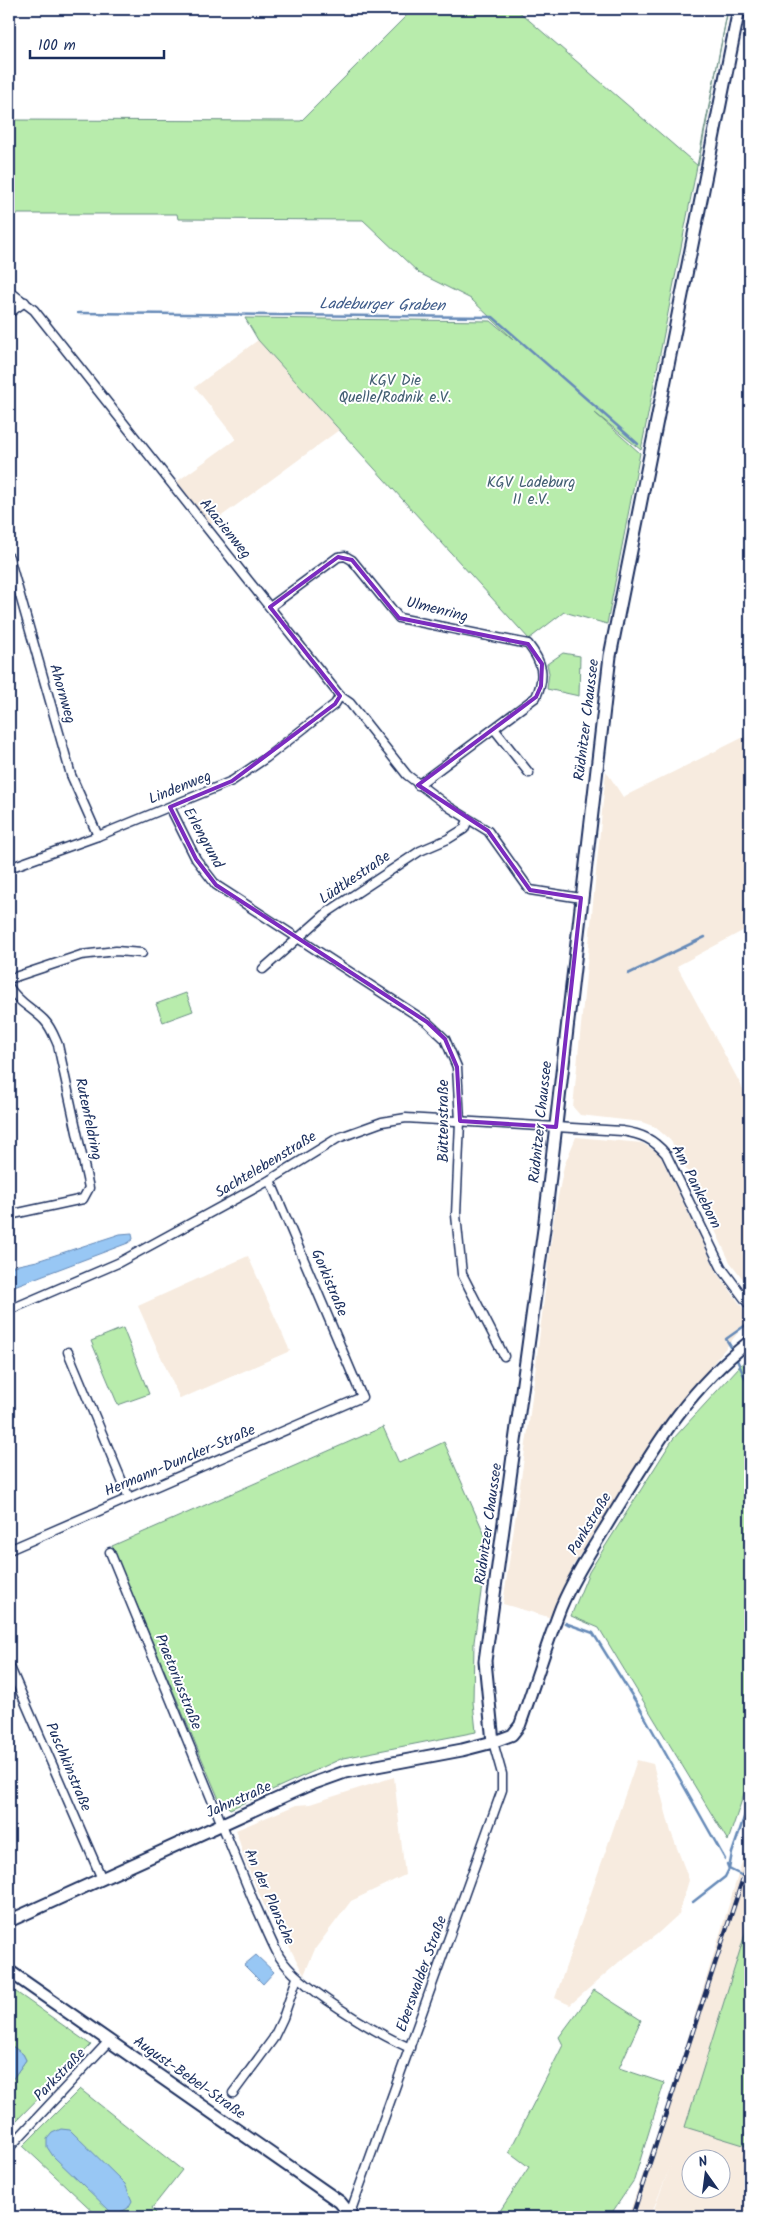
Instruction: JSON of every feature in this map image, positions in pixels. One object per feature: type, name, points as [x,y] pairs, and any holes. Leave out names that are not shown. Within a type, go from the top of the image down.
[{"type":"main road","name":"Rüdnitzer Chaussee","points":[[493,1742],[486,1660],[556,1127],[610,656],[739,9]]},
{"type":"main road","name":"Jahnstraße","points":[[9,1921],[306,1786],[345,1772],[462,1750],[493,1742]]},
{"type":"main road","name":"August-Bebel-Straße","points":[[9,1972],[340,2202],[350,2216]]},
{"type":"street","name":"Akazienweg","points":[[9,291],[34,310],[340,696],[350,703],[407,775],[418,785],[468,820],[488,831],[530,890],[581,898]]},
{"type":"street","points":[[9,313],[25,302]]},
{"type":"street","name":"Ulmenring","points":[[270,607],[332,562],[345,556],[352,560],[399,618],[528,644],[542,664],[541,686],[536,697],[495,730],[418,785]]},
{"type":"street","name":"Ahornweg","points":[[9,557],[72,774],[98,836]]},
{"type":"street","name":"Lindenweg","points":[[9,868],[98,836],[232,781],[266,758],[327,710],[340,696]]},
{"type":"street","points":[[495,730],[529,773]]},
{"type":"street","name":"Erlengrund","points":[[170,807],[205,874],[236,900]]},
{"type":"street","name":"Lüdtkestraße","points":[[263,969],[328,912],[420,851],[448,839],[464,829],[468,820]]},
{"type":"street","name":"Büttenstraße","points":[[236,900],[299,938],[427,1022],[445,1039],[457,1067],[460,1121],[456,1215],[462,1274],[504,1356]]},
{"type":"street","points":[[9,979],[81,954],[116,951],[142,953]]},
{"type":"street","name":"Rutenfeldring","points":[[9,987],[17,998],[44,1020],[55,1038],[89,1188],[83,1199],[9,1214]]},
{"type":"street","name":"Sachtelebenstraße","points":[[9,1310],[118,1264],[270,1180],[318,1149],[366,1127],[406,1118],[556,1127]]},
{"type":"street","name":"Am Pankeborn","points":[[556,1127],[638,1133],[654,1140],[666,1154],[721,1267],[750,1306]]},
{"type":"street","name":"Gorkistraße","points":[[270,1180],[362,1397]]},
{"type":"street","name":"Pankstraße","points":[[493,1742],[512,1735],[520,1725],[561,1608],[574,1578],[655,1445],[692,1397],[732,1355],[750,1340]]},
{"type":"street","points":[[68,1352],[129,1498]]},
{"type":"street","name":"Hermann-Duncker-Straße","points":[[9,1550],[362,1397]]},
{"type":"street","name":"Praetoriusstraße","points":[[110,1552],[222,1823]]},
{"type":"street","name":"Puschkinstraße","points":[[9,1665],[102,1879]]},
{"type":"street","name":"Eberswalder Straße","points":[[350,2216],[502,1790],[502,1774],[493,1742]]},
{"type":"street","name":"An der Plansche","points":[[222,1823],[272,1940],[280,1956],[296,1978],[390,2039],[410,2048]]},
{"type":"street","points":[[233,2093],[273,2039],[296,1978]]},
{"type":"street","name":"Parkstraße","points":[[9,2148],[109,2041]]},
{"type":"highlighted area","points":[[338,557],[352,560],[399,618],[528,644],[542,664],[541,686],[536,697],[418,785],[488,831],[530,890],[581,898],[556,1127],[460,1121],[457,1067],[445,1039],[427,1022],[216,885],[196,859],[170,807],[232,781],[335,704],[340,696],[270,607]]},
{"type":"shaded area","points":[[258,340],[339,430],[208,526],[175,483],[236,439],[195,387]]},
{"type":"shaded area","points":[[750,734],[750,927],[677,966],[750,1102],[750,1288],[730,1262],[677,1150],[670,1140],[655,1127],[642,1122],[580,1115],[573,1107],[606,771],[623,797]]},
{"type":"shaded area","points":[[576,1137],[642,1143],[659,1153],[717,1272],[750,1318],[658,1431],[574,1564],[552,1618],[503,1604],[528,1430],[554,1217],[564,1166]]},
{"type":"shaded area","points":[[248,1256],[290,1351],[180,1399],[138,1306]]},
{"type":"shaded area","points":[[637,1760],[653,1764],[671,1832],[689,1880],[679,1914],[656,1935],[619,1962],[570,2005],[555,1998]]},
{"type":"shaded area","points":[[394,1777],[405,1875],[351,1901],[315,1949],[304,1975],[274,1917],[268,1914],[245,1861],[236,1830],[296,1805],[310,1804]]},
{"type":"shaded area","points":[[750,1836],[750,1918],[685,2127],[750,2147],[750,2217],[651,2217],[670,2167],[650,2217],[628,2217],[673,2087]]},
{"type":"green space","points":[[413,9],[516,9],[697,165],[641,450],[595,413],[640,453],[607,624],[564,612],[529,639],[258,340],[245,318],[491,321],[513,339],[471,299],[419,273],[363,220],[178,219],[177,214],[9,214],[9,120],[301,121]]},
{"type":"green space","points":[[728,9],[698,166],[697,165]]},
{"type":"green space","points":[[563,653],[580,656],[579,696],[547,689],[549,673],[547,664]]},
{"type":"green space","points":[[186,993],[193,1011],[163,1022],[156,1004]]},
{"type":"green space","points":[[123,1328],[149,1394],[118,1405],[91,1341]]},
{"type":"green space","points":[[750,1355],[750,1776],[728,1841],[599,1628],[571,1616],[589,1572],[673,1439]]},
{"type":"green space","points":[[383,1427],[399,1463],[444,1442],[488,1542],[474,1642],[473,1702],[476,1732],[343,1758],[230,1809],[218,1797],[112,1546]]},
{"type":"green space","points":[[750,1918],[750,2147],[685,2127]]},
{"type":"green space","points":[[9,1987],[91,2045],[9,2128],[9,2084],[26,2060],[23,2054],[9,2044]]},
{"type":"green space","points":[[594,1990],[641,2020],[619,2068],[664,2083],[634,2180],[609,2217],[496,2217],[529,2167],[509,2152],[563,2045],[559,2037]]},
{"type":"green space","points":[[80,2089],[182,2170],[152,2208],[159,2217],[99,2217],[23,2146]]},
{"type":"water","points":[[132,1233],[133,1239],[128,1243],[9,1288],[9,1267],[37,1261],[120,1234]]},
{"type":"water","points":[[256,1955],[274,1972],[263,1984],[244,1965]]},
{"type":"water","points":[[9,2044],[23,2054],[26,2060],[9,2084]]},
{"type":"water","points":[[61,2129],[70,2130],[125,2184],[132,2201],[128,2208],[119,2213],[111,2212],[53,2156],[47,2147],[47,2139],[52,2133]]},
{"type":"waterway","name":"Ladeburger Graben","points":[[78,313],[493,317],[638,444]]},
{"type":"waterway","points":[[628,974],[705,937]]},
{"type":"waterway","points":[[731,1347],[726,1339],[750,1322]]},
{"type":"waterway","points":[[737,1360],[750,1389]]},
{"type":"waterway","points":[[565,1623],[593,1633],[641,1710],[725,1859]]},
{"type":"waterway","points":[[743,1876],[729,1869],[732,1853],[750,1800]]},
{"type":"waterway","points":[[693,1902],[725,1877],[729,1869],[727,1864]]},
{"type":"railway","points":[[632,2217],[750,1857]]},
{"type":"park label","name":"KGV Die Quelle/Rodnik e.V.","points":[[395,390]]},
{"type":"park label","name":"KGV Ladeburg II e.V.","points":[[531,492]]}]
